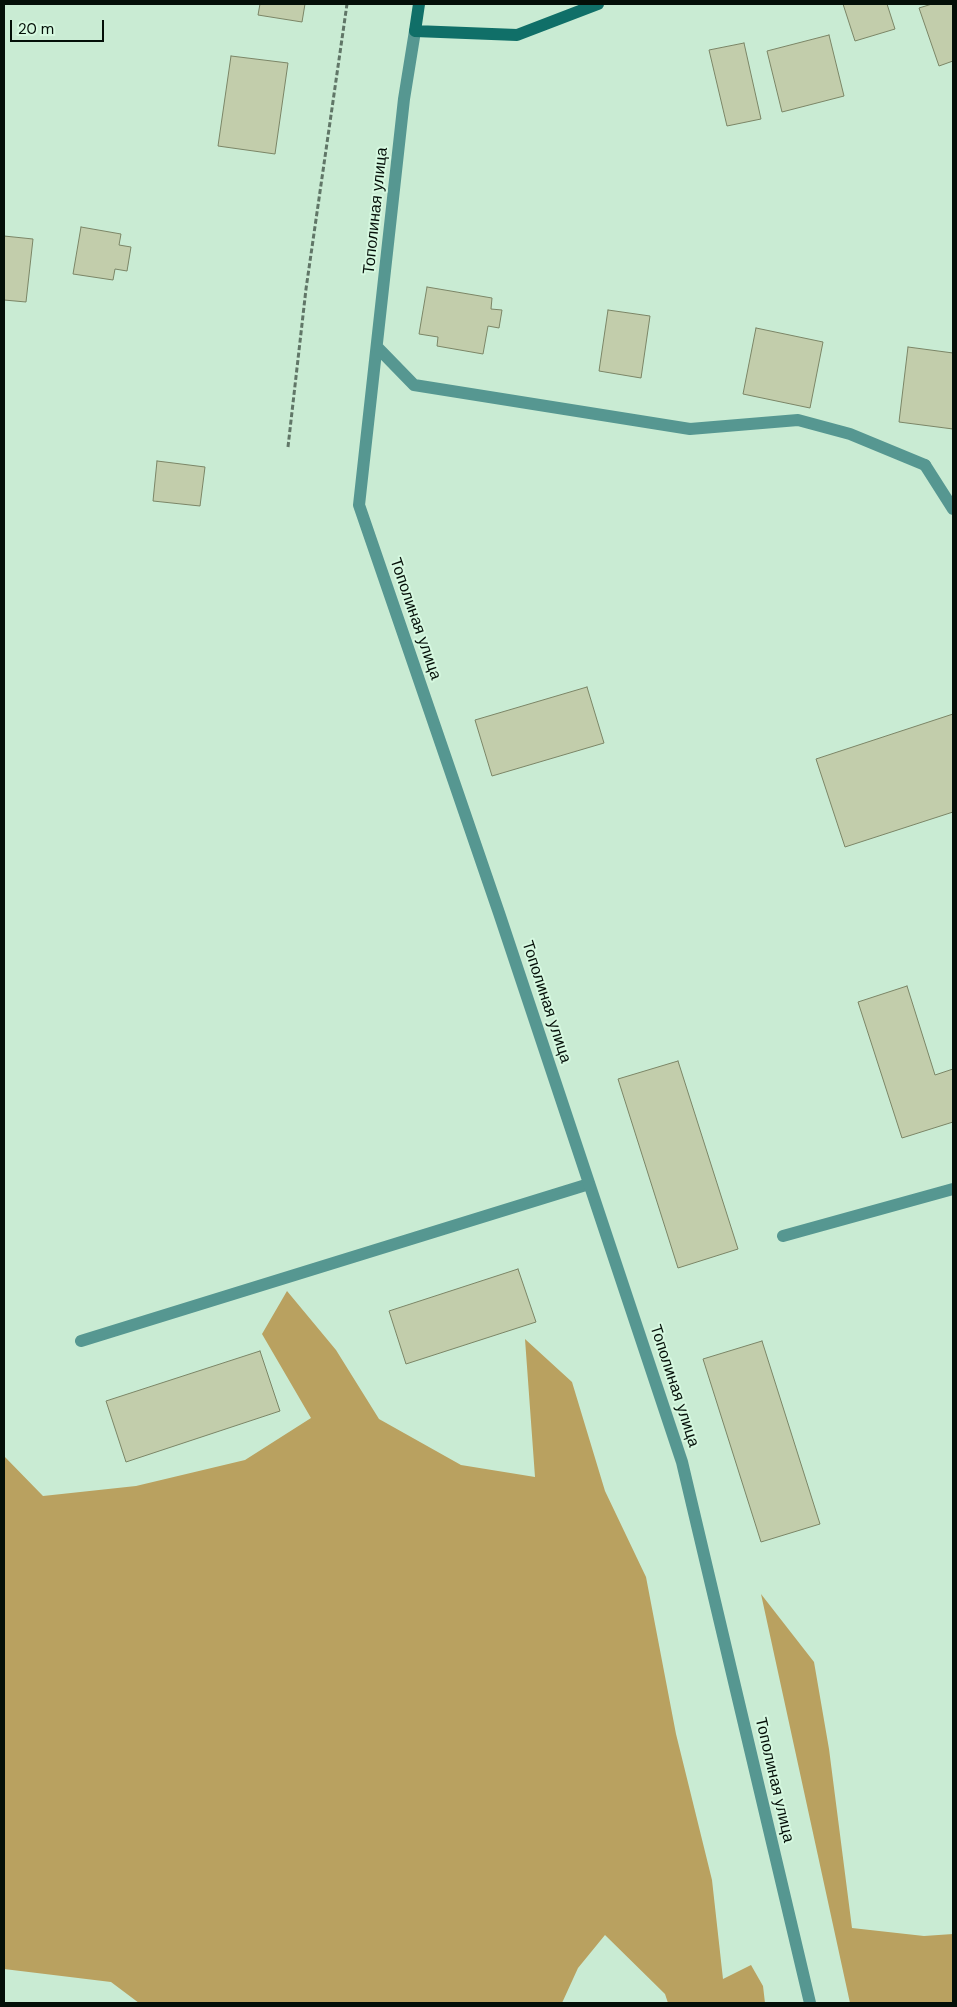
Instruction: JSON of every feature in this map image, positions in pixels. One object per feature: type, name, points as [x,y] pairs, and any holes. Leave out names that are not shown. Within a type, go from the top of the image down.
[{"type":"street","name":"Тополиная улица","points":[[419,4],[404,99],[359,505],[493,894],[682,1462],[810,2003]]},
{"type":"street","points":[[415,32],[517,35],[598,4]]},
{"type":"street","points":[[377,347],[414,385],[690,429],[798,420],[850,434],[925,465],[953,509]]},
{"type":"street","points":[[81,1341],[589,1184]]},
{"type":"street","points":[[783,1236],[953,1189]]},
{"type":"path","points":[[288,447],[306,289],[347,4]]},
{"type":"shaded area","points":[[287,1291],[336,1350],[379,1419],[461,1465],[535,1477],[525,1339],[572,1382],[605,1491],[646,1577],[676,1734],[712,1880],[723,1979],[751,1965],[763,1986],[765,2003],[668,2003],[665,1994],[605,1935],[578,1968],[562,2003],[139,2003],[111,1982],[4,1969],[4,1456],[43,1496],[136,1486],[245,1460],[311,1418],[262,1334]]},
{"type":"shaded area","points":[[761,1594],[814,1662],[829,1749],[852,1928],[924,1936],[953,1934],[953,2003],[850,2003]]},
{"type":"building","points":[[260,4],[305,4],[302,22],[258,15]]},
{"type":"building","points":[[843,4],[887,4],[895,29],[855,41]]},
{"type":"building","points":[[932,4],[953,4],[953,61],[939,66],[919,8]]},
{"type":"building","points":[[829,35],[844,96],[782,112],[767,51]]},
{"type":"building","points":[[744,43],[761,119],[727,126],[709,50]]},
{"type":"building","points":[[231,56],[288,63],[275,154],[218,146]]},
{"type":"building","points":[[81,227],[121,234],[119,245],[131,247],[127,271],[115,269],[113,280],[73,274]]},
{"type":"building","points":[[4,236],[33,239],[26,302],[4,300]]},
{"type":"building","points":[[427,287],[492,298],[491,309],[502,310],[499,328],[488,326],[483,354],[437,346],[438,337],[419,334]]},
{"type":"building","points":[[608,310],[650,316],[641,378],[599,371]]},
{"type":"building","points":[[756,328],[823,342],[810,408],[743,394]]},
{"type":"building","points":[[908,347],[953,353],[953,429],[899,422]]},
{"type":"building","points":[[157,461],[205,467],[200,506],[153,501]]},
{"type":"building","points":[[587,687],[604,743],[492,776],[475,720]]},
{"type":"building","points":[[953,714],[953,812],[845,847],[816,759]]},
{"type":"building","points":[[907,986],[935,1075],[953,1069],[953,1122],[902,1138],[858,1002]]},
{"type":"building","points":[[678,1061],[738,1249],[678,1268],[618,1079]]},
{"type":"building","points":[[518,1269],[536,1322],[406,1364],[389,1311]]},
{"type":"building","points":[[762,1341],[820,1524],[761,1542],[703,1359]]},
{"type":"building","points":[[260,1351],[280,1411],[126,1462],[106,1401]]}]
